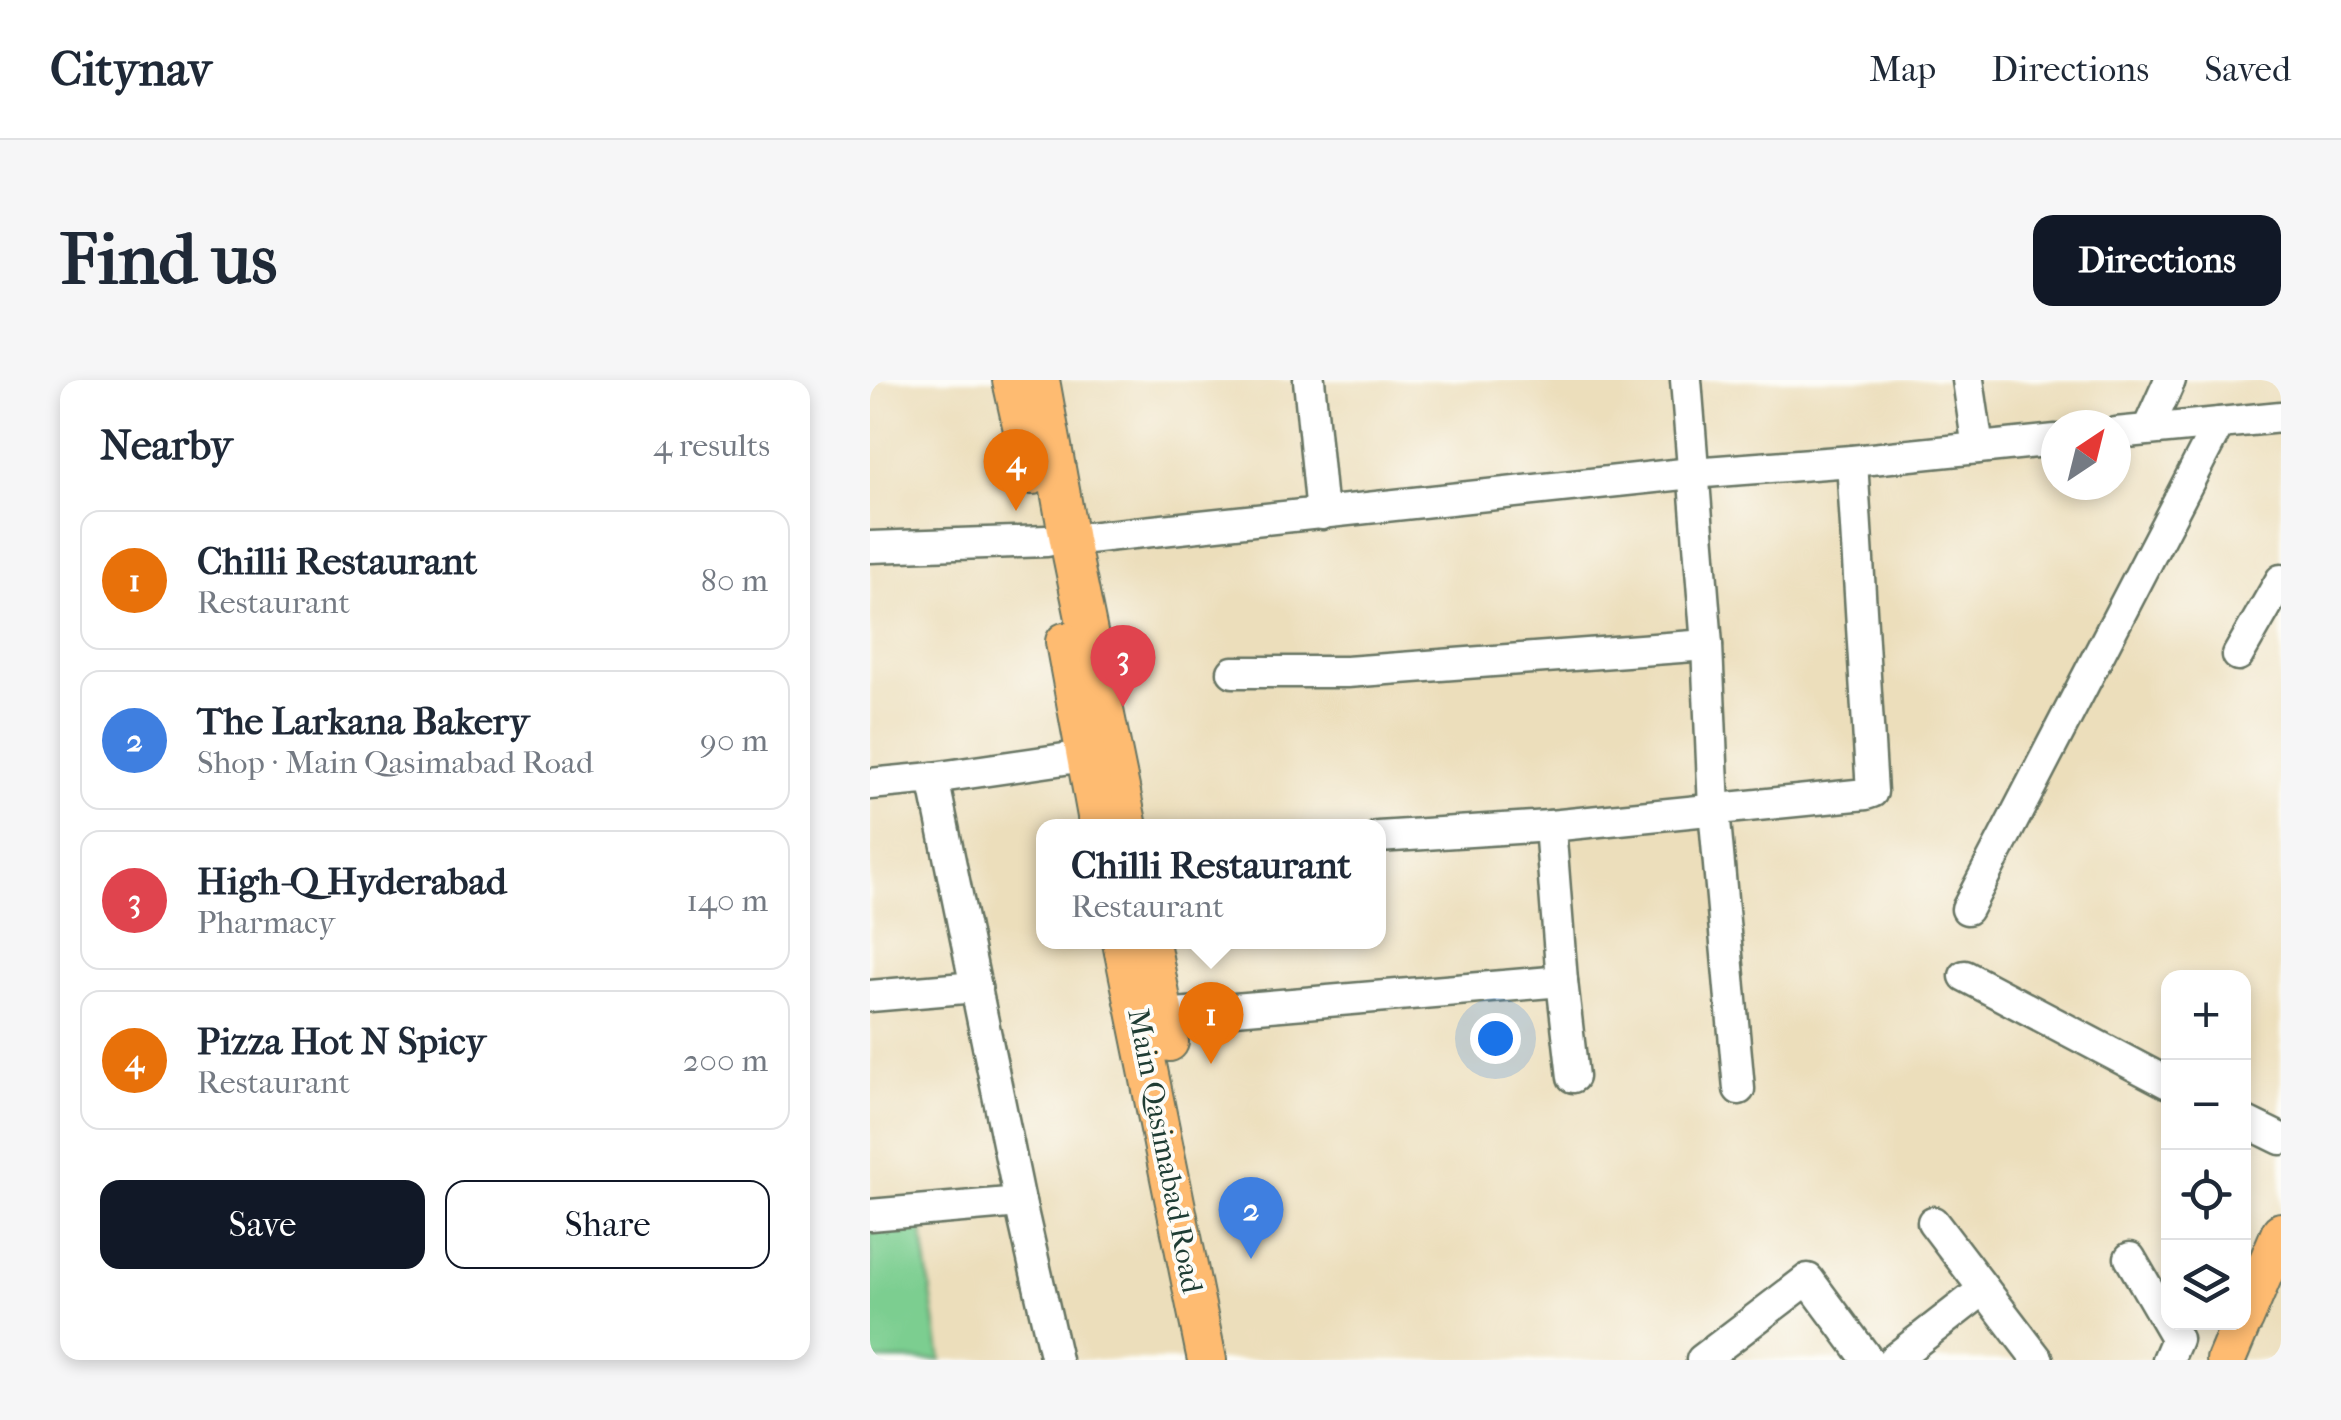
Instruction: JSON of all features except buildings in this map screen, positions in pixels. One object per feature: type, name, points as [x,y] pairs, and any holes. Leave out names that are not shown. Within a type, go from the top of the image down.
[{"type":"main road","points":[[1012,380],[1058,540],[1126,819]]},
{"type":"main road","points":[[1040,380],[1085,756],[1098,819]]},
{"type":"main road","name":"Main Qasimabad Road","points":[[1123,949],[1207,1360]]},
{"type":"main road","name":"Main Qasimabad Road","points":[[1151,949],[1229,1360]]},
{"type":"main road","points":[[2251,1302],[2281,1232]]},
{"type":"main road","points":[[2226,1360],[2239,1330]]},
{"type":"street","points":[[1309,380],[1322,514]]},
{"type":"street","points":[[1686,380],[1707,645],[1714,809],[1739,1089]]},
{"type":"street","points":[[1968,380],[1978,448]]},
{"type":"street","points":[[2148,429],[2170,380]]},
{"type":"street","points":[[2131,431],[2281,418]]},
{"type":"street","points":[[1967,909],[2219,423]]},
{"type":"street","points":[[870,548],[1058,540],[1692,473],[2041,442]]},
{"type":"street","points":[[1386,836],[1550,826],[1872,792],[1852,461]]},
{"type":"street","points":[[2238,655],[2281,580]]},
{"type":"street","points":[[1234,672],[1348,672],[1707,645]]},
{"type":"street","points":[[870,784],[1085,756]]},
{"type":"street","points":[[933,778],[1056,1360]]},
{"type":"street","points":[[1550,826],[1573,1077]]},
{"type":"street","points":[[1965,976],[2161,1079]]},
{"type":"street","points":[[1164,1014],[1562,981]]},
{"type":"street","points":[[870,996],[976,988]]},
{"type":"street","points":[[2251,1125],[2281,1140]]},
{"type":"street","points":[[870,1215],[1020,1202]]},
{"type":"street","points":[[1932,1222],[2038,1360]]},
{"type":"street","points":[[2130,1258],[2178,1338],[2168,1360]]},
{"type":"street","points":[[1702,1360],[1808,1280],[1868,1360]]},
{"type":"street","points":[[1893,1360],[1984,1290]]},
{"type":"green space","points":[[919,1211],[941,1360],[870,1360],[870,1215]]},
{"type":"place","name":"Pizza Hot N Spicy","points":[[1016,511]]},
{"type":"place","name":"High-Q Hyderabad","points":[[1123,707]]},
{"type":"place","name":"Chilli Restaurant","points":[[1211,1064]]},
{"type":"place","name":"The Larkana Bakery","points":[[1251,1259]]}]
